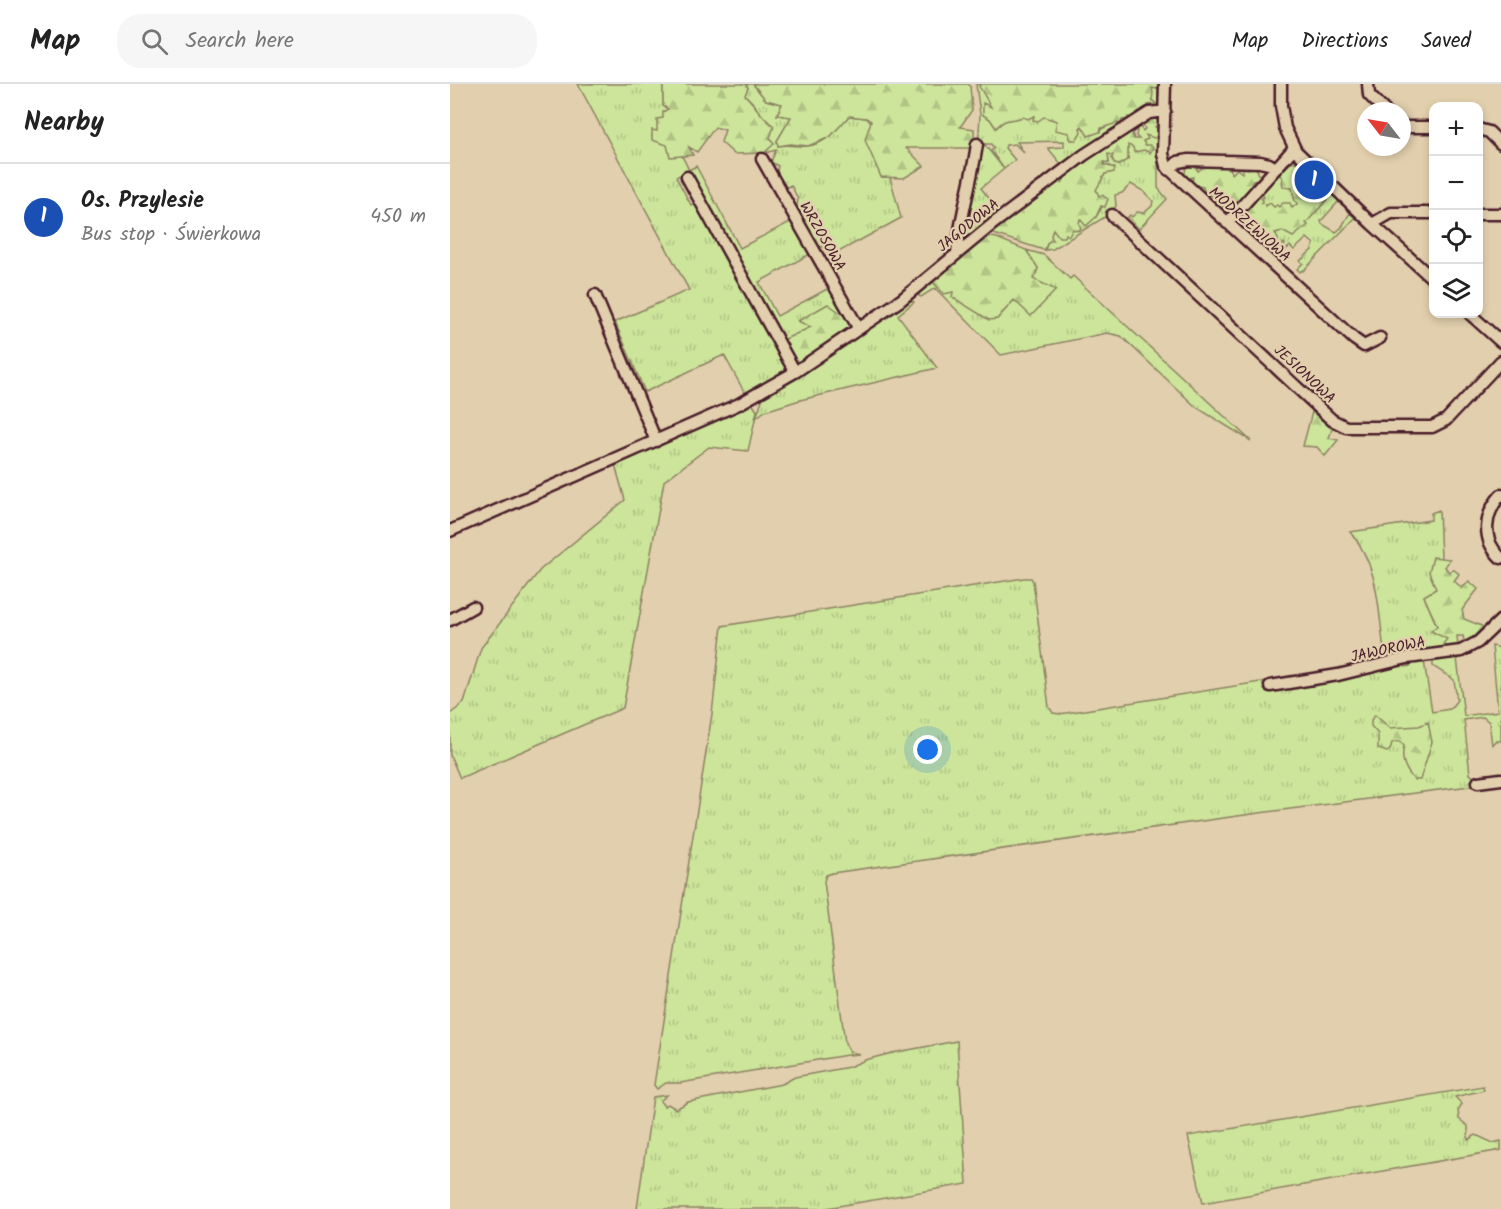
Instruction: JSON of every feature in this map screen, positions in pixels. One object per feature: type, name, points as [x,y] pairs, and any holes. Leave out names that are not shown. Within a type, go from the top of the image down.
[{"type":"street","points":[[1165,84],[1163,158],[1170,170],[1178,162],[1186,160],[1260,162],[1276,168]]},
{"type":"street","points":[[1281,84],[1282,117],[1294,148],[1429,275]]},
{"type":"street","points":[[1368,84],[1369,95],[1376,102]]},
{"type":"street","name":"JAGODOWA","points":[[450,531],[768,390],[901,300],[957,253],[1084,154],[1149,113],[1165,111]]},
{"type":"street","points":[[1411,127],[1429,127]]},
{"type":"street","points":[[1483,130],[1489,132],[1501,144]]},
{"type":"street","points":[[957,253],[959,227],[973,173],[977,144]]},
{"type":"street","points":[[1227,222],[1294,148]]},
{"type":"street","name":"WRZOSOWA","points":[[762,159],[859,328]]},
{"type":"street","name":"MODRZEWIOWA","points":[[1170,170],[1354,339],[1364,346],[1380,338]]},
{"type":"street","points":[[687,177],[795,372]]},
{"type":"street","points":[[1372,224],[1391,213],[1429,213]]},
{"type":"street","points":[[1483,213],[1501,214]]},
{"type":"street","name":"JESIONOWA","points":[[1112,215],[1332,420],[1346,427],[1432,427],[1446,420],[1501,361]]},
{"type":"street","points":[[595,295],[656,441]]},
{"type":"street","points":[[1474,318],[1501,342]]},
{"type":"street","points":[[1501,495],[1488,514],[1488,534],[1491,549],[1501,558]]},
{"type":"street","points":[[450,620],[473,607]]},
{"type":"street","name":"JAWOROWA","points":[[1270,686],[1338,675],[1407,658],[1461,651],[1478,642],[1501,620]]},
{"type":"street","points":[[1478,782],[1501,779]]},
{"type":"green space","points":[[578,84],[663,84],[663,106],[669,109],[667,145],[682,156],[689,170],[676,177],[691,205],[696,202],[788,369],[746,395],[724,355],[645,392],[615,322],[689,290]]},
{"type":"green space","points":[[663,84],[746,84],[748,88],[745,95],[774,126],[770,138],[774,144],[764,153],[734,154],[721,142],[725,130],[715,127],[697,152],[689,147],[693,155],[670,157],[667,145],[652,140],[652,130],[657,131],[657,119],[663,118],[663,112],[668,109],[663,106]]},
{"type":"green space","points":[[746,84],[753,84],[766,100],[782,104],[777,115],[792,117],[777,141],[778,146],[807,146],[820,143],[849,116],[866,118],[871,121],[881,177],[890,177],[901,218],[833,255],[827,248],[814,245],[796,212],[798,199],[791,185],[783,189],[776,176],[778,166],[771,162],[776,150],[764,153],[773,144],[755,105],[745,95],[748,88]]},
{"type":"green space","points":[[753,84],[968,84],[972,110],[960,127],[974,129],[974,148],[906,148],[924,166],[904,178],[881,177],[865,140],[871,121],[866,118],[849,116],[830,137],[808,146],[791,144],[778,146],[777,141],[791,117],[777,115],[782,104],[766,100]]},
{"type":"green space","points":[[976,84],[981,84],[992,108],[990,119],[996,128],[1016,117],[1032,115],[1048,117],[1057,121],[1070,133],[1070,139],[1083,126],[1094,134],[1113,123],[1135,117],[1136,114],[1148,108],[1148,105],[1155,103],[1151,100],[1151,88],[1158,89],[1158,103],[1154,108],[1061,164],[1048,148],[1064,147],[1064,141],[1017,142],[1024,153],[1015,144],[1006,145],[1005,148],[1015,160],[981,188],[995,206],[991,209],[993,212],[998,209],[998,214],[966,240],[963,239],[978,153],[980,114]],"holes":[[[984,144],[991,144],[994,148],[991,151],[1004,169]]]},
{"type":"green space","points":[[981,84],[1158,84],[1158,89],[1152,88],[1152,100],[1156,104],[1148,105],[1148,108],[1136,114],[1132,119],[1128,117],[1122,120],[1121,124],[1101,128],[1100,132],[1088,136],[1082,126],[1076,140],[1070,140],[1069,133],[1055,130],[1057,121],[1044,117],[1038,121],[1033,120],[1034,116],[1028,119],[1023,117],[1006,121],[996,128],[990,119],[983,115],[983,103],[991,107],[979,86]]},
{"type":"green space","points":[[1148,117],[1155,117],[1159,123],[1155,127],[1158,129],[1158,136],[1154,138],[1146,135],[1148,139],[1143,141],[1145,145],[1153,148],[1150,153],[1144,150],[1134,152],[1133,147],[1128,145],[1128,159],[1119,165],[1115,164],[1113,155],[1108,154],[1109,163],[1104,162],[1104,165],[1115,168],[1114,172],[1105,174],[1096,190],[1099,196],[1102,195],[1108,199],[1105,207],[1101,206],[1096,217],[1086,226],[1080,219],[1081,229],[1077,231],[1073,229],[1069,236],[1066,234],[1065,237],[1059,237],[1053,229],[1051,236],[1053,240],[1048,242],[1044,250],[987,232],[1046,188],[1049,189],[1049,186],[1057,181],[1062,183],[1065,178],[1061,175],[1133,128],[1134,139],[1139,139],[1136,136],[1135,126],[1138,125],[1143,131],[1145,129],[1142,121]]},
{"type":"green space","points":[[1146,134],[1158,136],[1158,188],[1167,199],[1139,229],[1128,217],[1130,215],[1132,217],[1137,212],[1144,213],[1152,206],[1153,201],[1131,184],[1122,193],[1115,195],[1116,206],[1108,215],[1053,249],[1045,250],[1053,228],[1066,234],[1075,227],[1081,217],[1096,217],[1102,207],[1096,189],[1110,166],[1104,165],[1104,162],[1109,163],[1108,154],[1113,155],[1112,159],[1115,164],[1119,165],[1128,159],[1128,145],[1145,145],[1143,140]]},
{"type":"green space","points":[[1293,161],[1324,187],[1324,191],[1332,194],[1306,223],[1308,225],[1293,237],[1282,231],[1275,233],[1278,239],[1277,245],[1281,246],[1284,243],[1285,245],[1277,258],[1263,246],[1264,243],[1257,236],[1258,232],[1255,233],[1243,227],[1241,218],[1262,193],[1264,197],[1261,198],[1263,200],[1261,203],[1265,206],[1270,203],[1274,207],[1277,205],[1279,207],[1283,203],[1290,203],[1292,208],[1298,203],[1295,201],[1292,188],[1283,187],[1282,177],[1279,174]]},
{"type":"green space","points":[[1195,165],[1198,171],[1206,165],[1229,165],[1232,174],[1237,169],[1242,173],[1244,168],[1249,169],[1255,165],[1260,177],[1253,181],[1251,185],[1253,188],[1238,204],[1229,208],[1225,202],[1223,209],[1213,196],[1205,194],[1203,187],[1192,185],[1193,177],[1186,179],[1186,167]]},
{"type":"green space","points":[[696,166],[740,248],[794,220],[812,253],[759,282],[777,316],[829,288],[846,317],[798,321],[812,327],[781,341],[689,170]]},
{"type":"green space","points":[[1279,174],[1292,188],[1295,201],[1298,203],[1292,208],[1264,209],[1260,203],[1262,193]]},
{"type":"green space","points":[[1332,194],[1346,207],[1338,202],[1321,221],[1322,224],[1336,232],[1350,213],[1355,218],[1300,272],[1297,269],[1303,263],[1300,261],[1312,250],[1314,244],[1307,238],[1294,250],[1290,246],[1279,256],[1283,250],[1281,246],[1276,245],[1275,234],[1306,223]]},
{"type":"green space","points":[[984,236],[997,238],[1026,250],[1038,268],[1033,279],[1056,290],[1031,316],[1014,300],[997,319],[989,320],[952,297],[953,292],[944,294],[931,280]]},
{"type":"green space","points":[[1026,250],[1044,255],[1070,279],[1073,276],[1251,441],[1196,407],[1121,336],[1107,333],[1001,355],[935,288],[919,296],[919,291],[931,280],[997,319],[1033,279],[1038,268]]},
{"type":"green space","points":[[909,299],[914,302],[898,315],[937,368],[800,400],[765,411],[755,421],[763,397],[865,331]]},
{"type":"green space","points":[[828,304],[846,317],[851,328],[800,364],[795,363],[781,341],[811,327],[798,321]]},
{"type":"green space","points":[[748,397],[757,411],[748,451],[709,447],[664,481],[623,708],[460,778],[450,755],[450,714],[464,703],[481,648],[540,570],[625,500],[612,454]]},
{"type":"green space","points":[[1312,412],[1332,429],[1329,438],[1338,440],[1325,456],[1317,447],[1303,446]]},
{"type":"green space","points":[[1439,510],[1441,558],[1433,558],[1436,589],[1424,596],[1450,648],[1380,660],[1384,650],[1376,588],[1367,558],[1350,532],[1431,520],[1431,513]]},
{"type":"green space","points":[[1433,557],[1450,559],[1445,567],[1449,572],[1453,569],[1459,574],[1454,581],[1462,588],[1469,581],[1478,589],[1462,610],[1464,619],[1482,626],[1484,631],[1465,644],[1463,636],[1457,636],[1458,647],[1450,648],[1443,644],[1447,639],[1431,631],[1437,626],[1424,596],[1436,589],[1429,572]]},
{"type":"green space","points":[[1031,578],[1033,581],[1049,707],[1053,713],[1060,714],[1360,666],[1403,663],[1405,667],[1410,666],[1411,661],[1424,661],[1432,712],[1450,709],[1457,700],[1454,680],[1433,666],[1433,661],[1453,657],[1457,658],[1464,716],[1498,711],[1492,646],[1501,648],[1501,741],[1495,741],[1492,745],[1489,722],[1483,717],[1464,720],[1470,774],[1476,779],[1477,785],[1259,813],[826,875],[824,881],[845,1043],[850,1052],[860,1054],[680,1083],[666,1083],[657,1089],[654,1085],[712,714],[722,626]]},
{"type":"green space","points":[[1375,715],[1390,728],[1419,726],[1428,722],[1432,742],[1420,780],[1414,780],[1406,769],[1402,743],[1392,743],[1387,752],[1378,749],[1378,734],[1371,726],[1371,720]]},
{"type":"green space","points":[[957,1041],[967,1184],[821,1209],[637,1209],[653,1097],[667,1095],[660,1101],[664,1106],[668,1104],[676,1109],[688,1102],[782,1084],[795,1077],[849,1067],[892,1053]]},
{"type":"green space","points":[[1483,1086],[1484,1090],[1455,1097],[1462,1104],[1458,1110],[1459,1119],[1468,1126],[1468,1140],[1476,1135],[1493,1143],[1501,1141],[1501,1150],[1203,1203],[1188,1136]]},
{"type":"place","name":"Os. Przylesie","points":[[1314,180]]}]
